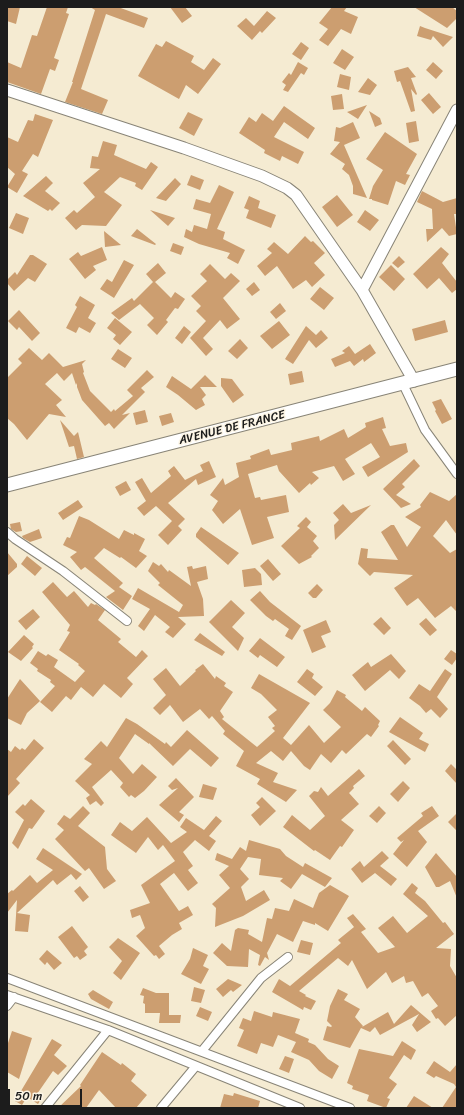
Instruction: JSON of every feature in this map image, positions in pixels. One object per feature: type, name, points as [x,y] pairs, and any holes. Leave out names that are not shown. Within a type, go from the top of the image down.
[{"type":"main road","name":"AVENUE DE FRANCE","points":[[7,485],[408,383],[457,369]]},
{"type":"street","points":[[7,90],[184,148],[262,176],[287,188],[296,195],[362,290],[408,383],[425,430],[457,474]]},
{"type":"street","points":[[362,290],[457,110]]},
{"type":"street","points":[[7,532],[63,572],[127,621]]},
{"type":"street","points":[[202,1051],[261,978],[288,957]]},
{"type":"street","points":[[7,978],[350,1108]]},
{"type":"street","points":[[7,1006],[11,996],[108,1030],[300,1108]]},
{"type":"street","points":[[45,1108],[108,1030]]},
{"type":"street","points":[[161,1108],[196,1066]]},
{"type":"street","points":[[276,1108],[282,1101]]},
{"type":"building","points":[[7,7],[20,7],[16,24],[7,21]]},
{"type":"building","points":[[47,7],[68,7],[66,13],[69,14],[54,58],[59,60],[55,71],[50,69],[41,94],[7,82],[7,62],[21,68],[32,35],[37,36]]},
{"type":"building","points":[[90,7],[118,7],[148,18],[144,28],[106,14],[81,89],[108,100],[102,114],[65,102],[73,82],[95,10]]},
{"type":"building","points":[[170,7],[185,7],[192,16],[182,23]]},
{"type":"building","points":[[332,7],[347,7],[344,11],[358,17],[351,34],[341,29],[328,46],[319,40],[328,29],[319,23]]},
{"type":"building","points":[[414,7],[452,7],[457,11],[457,18],[447,28]]},
{"type":"building","points":[[267,11],[276,18],[262,33],[260,31],[252,40],[237,26],[246,18],[254,26]]},
{"type":"building","points":[[420,26],[453,37],[443,47],[433,36],[431,40],[417,36]]},
{"type":"building","points":[[166,41],[194,56],[191,62],[204,70],[213,58],[221,64],[198,94],[186,85],[179,99],[138,76],[156,44],[162,47]]},
{"type":"building","points":[[301,42],[309,48],[301,60],[292,54]]},
{"type":"building","points":[[342,49],[354,57],[345,70],[333,63]]},
{"type":"building","points":[[298,62],[308,68],[304,75],[301,73],[288,92],[283,90],[286,85],[282,82],[289,73],[291,75]]},
{"type":"building","points":[[433,62],[443,71],[436,79],[426,70]]},
{"type":"building","points":[[408,67],[416,77],[411,78],[417,94],[416,95],[411,89],[415,111],[411,112],[400,81],[397,82],[394,71]]},
{"type":"building","points":[[340,74],[351,77],[349,90],[337,87]]},
{"type":"building","points":[[368,78],[377,85],[370,95],[358,92]]},
{"type":"building","points":[[429,93],[441,107],[433,114],[421,100]]},
{"type":"building","points":[[342,94],[344,109],[333,110],[331,96]]},
{"type":"building","points":[[367,105],[358,119],[347,112]]},
{"type":"building","points":[[284,106],[315,128],[308,139],[284,122],[274,137],[304,152],[298,164],[282,156],[280,161],[264,153],[265,150],[239,133],[249,117],[256,122],[262,113],[273,121]]},
{"type":"building","points":[[369,111],[380,118],[382,124],[375,127]]},
{"type":"building","points":[[188,112],[203,119],[194,136],[179,128]]},
{"type":"building","points":[[35,114],[53,120],[38,157],[33,154],[22,171],[28,174],[17,193],[7,187],[15,174],[7,167],[7,137],[18,142],[28,120],[33,121]]},
{"type":"building","points":[[416,121],[419,141],[409,143],[406,123]]},
{"type":"building","points":[[353,122],[360,138],[344,145],[367,198],[353,194],[353,186],[349,175],[342,169],[345,164],[330,154],[340,142],[334,141],[336,127],[340,128]]},
{"type":"building","points":[[385,132],[417,154],[406,174],[410,175],[405,185],[396,181],[388,205],[369,199],[373,186],[383,170],[366,159]]},
{"type":"building","points":[[103,141],[117,145],[114,155],[146,169],[151,162],[158,167],[142,190],[135,186],[136,183],[120,177],[104,192],[122,205],[106,226],[82,225],[76,230],[65,218],[74,210],[77,213],[95,197],[83,183],[100,169],[90,168],[92,156],[98,157]]},
{"type":"building","points":[[191,175],[204,180],[200,190],[187,185]]},
{"type":"building","points":[[46,176],[53,183],[45,191],[60,203],[52,211],[50,209],[48,211],[23,196]]},
{"type":"building","points":[[175,178],[181,184],[166,201],[156,198]]},
{"type":"building","points":[[219,185],[234,192],[217,229],[225,232],[223,239],[245,250],[238,264],[227,258],[230,253],[199,244],[184,237],[186,229],[192,232],[194,225],[207,229],[211,214],[193,209],[196,199],[210,203]]},
{"type":"building","points":[[422,191],[443,202],[457,198],[457,214],[454,214],[457,234],[449,236],[442,228],[427,242],[426,229],[433,229],[432,209],[417,202]]},
{"type":"building","points":[[337,195],[353,215],[337,227],[322,207]]},
{"type":"building","points":[[249,196],[260,201],[258,208],[276,215],[271,228],[246,218],[249,210],[244,208]]},
{"type":"building","points":[[150,210],[175,218],[168,226]]},
{"type":"building","points":[[365,210],[379,220],[370,231],[357,222]]},
{"type":"building","points":[[16,213],[29,218],[23,234],[9,228]]},
{"type":"building","points":[[137,229],[156,244],[155,245],[131,236]]},
{"type":"building","points":[[104,231],[121,245],[105,247]]},
{"type":"building","points":[[305,236],[311,242],[313,241],[325,253],[314,263],[325,275],[312,287],[306,280],[293,289],[277,266],[265,276],[257,266],[272,253],[267,249],[274,242],[288,254]]},
{"type":"building","points":[[173,243],[184,247],[181,255],[170,251]]},
{"type":"building","points":[[102,247],[107,260],[93,266],[96,270],[85,279],[69,259],[78,252],[81,256]]},
{"type":"building","points":[[441,247],[449,254],[442,263],[457,282],[457,289],[452,293],[439,278],[427,289],[413,274]]},
{"type":"building","points":[[30,255],[33,255],[47,264],[35,282],[28,278],[14,291],[7,283],[7,280],[15,272],[17,275]]},
{"type":"building","points":[[399,256],[405,262],[398,268],[392,263]]},
{"type":"building","points":[[124,260],[134,265],[114,298],[100,289],[107,279],[112,282]]},
{"type":"building","points":[[158,263],[166,273],[155,282],[171,298],[175,292],[185,299],[178,309],[175,308],[166,320],[168,322],[157,335],[147,325],[154,318],[140,304],[119,320],[111,313],[132,298],[134,301],[153,282],[146,274]]},
{"type":"building","points":[[210,264],[225,279],[231,273],[240,281],[223,298],[240,319],[227,329],[220,320],[203,338],[213,349],[206,356],[190,338],[206,321],[196,311],[201,306],[191,296],[207,281],[200,274]]},
{"type":"building","points":[[391,265],[405,279],[394,291],[379,277]]},
{"type":"building","points":[[254,282],[260,290],[252,296],[246,289]]},
{"type":"building","points":[[320,287],[334,298],[324,310],[310,299]]},
{"type":"building","points":[[80,296],[95,305],[88,318],[96,323],[90,333],[79,327],[76,333],[66,328],[77,307],[75,305]]},
{"type":"building","points":[[280,303],[286,311],[276,319],[270,312]]},
{"type":"building","points":[[19,310],[40,333],[32,341],[19,327],[17,330],[8,321]]},
{"type":"building","points":[[115,318],[132,332],[120,345],[113,339],[116,335],[107,328]]},
{"type":"building","points":[[445,320],[448,332],[415,341],[412,329]]},
{"type":"building","points":[[279,321],[290,335],[272,349],[260,336]]},
{"type":"building","points":[[184,326],[191,332],[182,344],[175,338]]},
{"type":"building","points":[[306,326],[316,335],[321,330],[328,338],[316,348],[309,340],[293,364],[285,359]]},
{"type":"building","points":[[240,339],[248,348],[237,359],[228,351]]},
{"type":"building","points":[[370,344],[376,353],[364,362],[363,359],[354,366],[350,361],[335,367],[331,359],[345,353],[342,351],[349,346],[355,354]]},
{"type":"building","points":[[29,348],[42,360],[49,353],[63,367],[86,360],[82,364],[83,373],[90,391],[111,412],[114,409],[115,411],[133,396],[127,390],[147,370],[154,377],[141,388],[145,392],[122,415],[130,413],[114,429],[109,423],[105,426],[82,400],[77,383],[76,385],[72,373],[64,381],[57,373],[45,384],[62,400],[56,405],[66,417],[49,414],[27,440],[7,418],[7,378],[22,363],[18,359]]},
{"type":"building","points":[[118,349],[132,358],[125,368],[111,359]]},
{"type":"building","points":[[302,371],[304,382],[290,385],[288,374]]},
{"type":"building","points":[[205,375],[217,387],[200,387],[206,395],[202,399],[205,405],[196,410],[166,387],[172,376],[191,389]]},
{"type":"building","points":[[221,378],[232,379],[244,395],[233,403],[221,386]]},
{"type":"building","points":[[441,399],[452,419],[442,424],[432,402]]},
{"type":"building","points":[[145,410],[148,422],[136,425],[133,413]]},
{"type":"building","points":[[171,413],[174,422],[162,426],[159,416]]},
{"type":"building","points":[[383,417],[386,428],[382,429],[390,446],[406,443],[408,452],[368,477],[362,467],[380,457],[371,443],[345,459],[355,474],[343,481],[334,466],[312,472],[319,478],[311,485],[310,483],[299,493],[279,471],[277,465],[248,474],[255,498],[260,497],[261,500],[286,495],[289,512],[267,517],[274,538],[252,545],[240,509],[223,524],[212,510],[218,501],[210,495],[223,478],[225,485],[239,477],[236,463],[251,459],[250,456],[269,449],[271,455],[292,450],[291,443],[319,436],[320,441],[344,429],[348,438],[366,427],[365,423]]},
{"type":"building","points":[[60,420],[74,436],[78,432],[84,457],[77,459],[74,446],[69,447]]},
{"type":"building","points":[[414,459],[420,466],[402,484],[405,487],[396,495],[411,504],[401,508],[383,489]]},
{"type":"building","points":[[209,461],[216,477],[198,485],[196,479],[168,503],[185,519],[178,526],[182,530],[168,545],[158,535],[172,521],[156,506],[144,516],[137,508],[146,501],[135,482],[142,478],[151,493],[171,476],[168,471],[174,466],[185,480],[203,471],[200,465]]},
{"type":"building","points":[[126,481],[131,490],[120,496],[115,487]]},
{"type":"building","points":[[430,492],[449,501],[457,494],[457,535],[446,520],[433,536],[450,553],[457,549],[457,612],[451,606],[435,618],[418,598],[407,606],[394,588],[413,575],[374,572],[370,576],[358,564],[361,548],[368,549],[367,558],[398,560],[381,532],[391,525],[394,525],[407,547],[421,527],[405,517],[421,507],[420,505]]},
{"type":"building","points":[[78,500],[83,507],[63,520],[58,513]]},
{"type":"building","points":[[343,504],[351,513],[371,505],[335,540],[334,525],[339,520],[333,513]]},
{"type":"building","points":[[79,516],[89,520],[119,539],[124,530],[145,539],[139,551],[147,556],[136,568],[121,557],[120,558],[104,548],[94,558],[123,583],[119,587],[132,596],[123,610],[106,597],[115,591],[85,567],[81,570],[70,557],[77,552],[63,545],[67,537],[70,538]]},
{"type":"building","points":[[306,517],[311,522],[307,527],[317,536],[313,541],[319,548],[311,556],[312,557],[299,564],[281,546],[300,528],[297,526]]},
{"type":"building","points":[[20,522],[22,531],[16,532],[11,529],[10,524]]},
{"type":"building","points":[[201,527],[239,553],[228,565],[196,537],[196,534]]},
{"type":"building","points":[[39,529],[42,538],[30,542],[22,536]]},
{"type":"building","points":[[7,552],[17,564],[17,567],[7,576]]},
{"type":"building","points":[[27,556],[42,568],[35,576],[21,564]]},
{"type":"building","points":[[268,559],[281,574],[273,581],[260,566]]},
{"type":"building","points":[[153,562],[159,566],[161,564],[168,572],[169,570],[191,586],[187,567],[192,566],[193,569],[206,566],[208,579],[197,582],[203,599],[204,616],[178,617],[186,624],[173,638],[165,632],[170,627],[155,615],[144,631],[138,626],[150,609],[132,599],[138,588],[179,612],[183,605],[158,585],[160,583],[148,571]]},
{"type":"building","points":[[255,568],[261,574],[262,585],[244,587],[242,570]]},
{"type":"building","points":[[53,582],[67,597],[74,591],[88,607],[91,603],[96,604],[105,610],[98,620],[121,639],[118,642],[136,657],[142,650],[148,656],[127,678],[133,684],[121,698],[104,684],[93,697],[81,687],[71,700],[66,696],[52,712],[40,702],[55,686],[50,682],[51,680],[37,671],[38,669],[30,663],[38,651],[46,656],[48,654],[58,660],[54,667],[75,682],[85,671],[78,665],[79,664],[59,650],[70,632],[67,631],[70,625],[42,592]]},
{"type":"building","points":[[317,584],[323,590],[316,598],[313,598],[308,593]]},
{"type":"building","points":[[260,591],[270,602],[301,626],[292,640],[285,636],[289,629],[275,619],[273,621],[266,616],[250,600]]},
{"type":"building","points":[[231,600],[245,613],[232,627],[244,638],[238,651],[209,622]]},
{"type":"building","points":[[33,609],[40,617],[26,630],[18,621]]},
{"type":"building","points":[[381,617],[391,628],[384,635],[373,624]]},
{"type":"building","points":[[426,618],[437,630],[430,636],[419,624]]},
{"type":"building","points":[[326,620],[331,632],[321,636],[326,647],[312,653],[303,630]]},
{"type":"building","points":[[200,633],[225,652],[222,656],[194,640]]},
{"type":"building","points":[[24,635],[34,644],[32,647],[33,648],[21,661],[8,652]]},
{"type":"building","points":[[260,638],[285,657],[277,667],[260,655],[258,658],[249,651]]},
{"type":"building","points":[[451,650],[457,654],[457,658],[452,665],[444,659]]},
{"type":"building","points":[[391,654],[406,671],[399,679],[390,670],[365,691],[352,675],[368,662],[371,667]]},
{"type":"building","points":[[203,664],[215,679],[216,676],[226,683],[224,686],[233,692],[220,711],[224,717],[222,719],[257,747],[275,731],[272,728],[275,726],[268,717],[277,710],[261,694],[251,688],[259,674],[310,703],[283,738],[291,745],[309,725],[324,743],[341,727],[323,710],[330,703],[337,690],[346,695],[345,697],[362,711],[365,707],[380,721],[379,726],[371,737],[367,734],[346,754],[342,750],[331,763],[321,754],[310,770],[304,766],[291,751],[283,761],[271,751],[256,763],[278,773],[273,782],[297,790],[286,802],[257,784],[260,779],[236,766],[244,751],[223,734],[225,731],[212,716],[209,719],[200,709],[183,722],[170,705],[160,715],[153,708],[166,695],[153,679],[166,668],[180,686]]},
{"type":"building","points":[[307,669],[314,674],[312,678],[323,687],[315,696],[297,682]]},
{"type":"building","points":[[445,669],[452,674],[437,697],[448,709],[440,718],[431,709],[426,713],[420,706],[409,698],[419,684],[430,691]]},
{"type":"building","points":[[20,679],[40,701],[27,713],[21,725],[7,718],[7,699]]},
{"type":"building","points":[[400,717],[423,733],[419,739],[429,744],[425,752],[389,732]]},
{"type":"building","points":[[126,718],[165,744],[166,742],[171,747],[187,730],[219,758],[211,767],[190,749],[173,766],[149,743],[135,734],[119,758],[133,774],[142,764],[157,777],[135,798],[131,795],[129,797],[120,787],[123,783],[111,770],[92,787],[104,803],[101,806],[96,801],[90,805],[86,798],[90,795],[75,781],[92,764],[84,759],[101,741],[107,747]]},
{"type":"building","points":[[34,739],[44,748],[16,779],[20,783],[7,797],[7,749],[11,752],[15,746],[20,750],[22,748],[25,750]]},
{"type":"building","points":[[393,740],[411,759],[405,765],[387,746]]},
{"type":"building","points":[[451,764],[457,770],[457,784],[445,771]]},
{"type":"building","points":[[359,769],[365,776],[353,786],[354,788],[349,793],[359,804],[341,820],[354,830],[342,847],[340,846],[330,860],[315,850],[314,851],[283,827],[292,815],[310,830],[325,816],[309,796],[314,791],[318,792],[321,787],[328,796]]},
{"type":"building","points":[[176,778],[194,797],[179,812],[184,815],[179,822],[159,805],[178,788],[172,790],[168,786]]},
{"type":"building","points":[[403,781],[410,788],[398,802],[390,794]]},
{"type":"building","points":[[203,784],[217,788],[213,800],[199,797]]},
{"type":"building","points":[[262,797],[276,811],[260,826],[251,815],[260,807],[256,803]]},
{"type":"building","points":[[31,799],[45,811],[32,829],[29,828],[18,849],[12,843],[24,820],[15,812],[23,804],[25,806]]},
{"type":"building","points":[[83,806],[90,813],[78,826],[105,847],[107,869],[116,881],[104,889],[89,868],[85,871],[55,839],[64,830],[57,824],[64,815],[70,819]]},
{"type":"building","points":[[379,806],[386,813],[377,823],[369,816]]},
{"type":"building","points":[[432,806],[439,816],[418,831],[427,842],[407,867],[393,854],[404,840],[401,842],[397,838],[423,816],[421,813]]},
{"type":"building","points":[[457,813],[457,831],[448,822]]},
{"type":"building","points":[[216,816],[222,821],[209,836],[216,841],[209,851],[195,840],[183,852],[193,866],[188,870],[198,883],[188,891],[174,873],[160,884],[179,911],[188,906],[193,915],[179,923],[182,929],[159,946],[165,954],[159,959],[156,955],[154,956],[136,936],[145,928],[140,915],[132,918],[130,910],[150,903],[141,885],[175,861],[163,845],[158,850],[148,837],[136,853],[111,835],[120,822],[132,831],[147,817],[171,843],[187,832],[180,827],[186,818],[204,830]]},
{"type":"building","points":[[249,840],[280,849],[286,856],[303,867],[305,863],[332,878],[325,887],[302,874],[291,889],[280,881],[283,878],[259,875],[261,859],[248,857],[240,869],[249,879],[241,887],[246,901],[264,890],[270,900],[243,916],[215,927],[216,908],[212,904],[230,888],[219,875],[229,866],[215,860],[217,853],[232,859],[240,847],[246,851]]},
{"type":"building","points":[[43,848],[82,874],[76,880],[71,874],[57,885],[53,880],[17,913],[30,915],[28,932],[15,931],[17,900],[7,913],[7,894],[12,890],[13,891],[30,875],[37,883],[53,870],[36,859]]},
{"type":"building","points":[[382,851],[389,858],[380,866],[397,879],[391,886],[375,873],[362,883],[351,869],[360,861],[364,867]]},
{"type":"building","points":[[436,853],[457,877],[457,898],[450,881],[436,887],[425,867]]},
{"type":"building","points":[[412,883],[418,888],[415,893],[425,901],[443,923],[445,922],[454,934],[436,948],[451,949],[450,966],[457,978],[457,1015],[445,1026],[438,1018],[436,1019],[431,1011],[438,1006],[428,993],[422,997],[413,981],[406,983],[404,976],[392,983],[386,972],[367,989],[352,960],[348,966],[338,958],[299,991],[306,995],[305,996],[316,1001],[311,1010],[304,1007],[303,1010],[272,992],[279,979],[290,986],[341,943],[338,940],[354,927],[347,918],[353,914],[366,929],[361,932],[378,953],[395,947],[378,928],[393,916],[407,933],[428,916],[403,894]]},
{"type":"building","points":[[330,885],[349,896],[328,931],[315,923],[315,925],[303,921],[293,942],[277,934],[267,953],[269,960],[265,957],[260,966],[258,965],[260,955],[249,949],[248,967],[227,966],[213,953],[222,943],[231,951],[235,930],[238,928],[249,930],[248,934],[262,942],[267,918],[272,919],[275,908],[289,911],[294,899],[313,908],[319,893]]},
{"type":"building","points":[[80,886],[89,897],[83,902],[74,891]]},
{"type":"building","points":[[72,926],[88,947],[84,951],[87,955],[80,960],[77,956],[74,958],[58,937]]},
{"type":"building","points":[[118,938],[140,953],[121,980],[113,973],[122,961],[109,947]]},
{"type":"building","points":[[301,940],[313,943],[310,955],[297,952]]},
{"type":"building","points":[[193,948],[208,955],[203,966],[209,969],[201,984],[181,974],[190,959]]},
{"type":"building","points":[[47,950],[62,963],[54,970],[47,962],[45,965],[39,959]]},
{"type":"building","points":[[228,979],[242,985],[233,992],[231,990],[223,997],[216,989]]},
{"type":"building","points":[[194,987],[205,990],[201,1003],[191,1001]]},
{"type":"building","points":[[143,988],[156,993],[169,993],[169,1015],[181,1015],[180,1023],[159,1023],[160,1013],[145,1013],[145,1004],[143,1003],[144,996],[140,995]]},
{"type":"building","points":[[338,989],[348,994],[344,1000],[360,1009],[355,1017],[363,1026],[362,1027],[388,1012],[394,1024],[411,1005],[431,1022],[417,1032],[412,1025],[419,1014],[380,1035],[375,1027],[370,1032],[361,1028],[350,1048],[323,1040],[327,1026],[332,1026],[327,1021],[330,1006]]},
{"type":"building","points":[[93,990],[113,1002],[109,1009],[91,999],[88,994]]},
{"type":"building","points":[[200,1007],[212,1012],[208,1021],[196,1016]]},
{"type":"building","points":[[254,1011],[272,1017],[273,1012],[300,1019],[295,1033],[309,1039],[308,1042],[315,1045],[328,1059],[339,1066],[332,1079],[319,1071],[309,1060],[291,1052],[296,1042],[278,1035],[273,1047],[261,1043],[257,1054],[237,1046],[244,1030],[239,1028],[243,1018],[251,1021]]},
{"type":"building","points":[[12,1031],[32,1038],[19,1079],[7,1072],[7,1046]]},
{"type":"building","points":[[52,1039],[62,1045],[54,1055],[67,1066],[58,1075],[53,1071],[37,1094],[42,1098],[38,1104],[27,1097],[22,1105],[15,1101]]},
{"type":"building","points":[[402,1041],[416,1050],[411,1060],[404,1055],[389,1078],[397,1084],[387,1098],[390,1099],[386,1108],[367,1101],[369,1095],[352,1089],[353,1086],[347,1083],[359,1049],[393,1056]]},
{"type":"building","points":[[102,1052],[121,1065],[122,1063],[136,1074],[131,1081],[147,1095],[136,1108],[116,1108],[99,1090],[86,1108],[58,1108],[81,1086],[80,1085]]},
{"type":"building","points":[[285,1056],[294,1059],[289,1073],[279,1069]]},
{"type":"building","points":[[434,1061],[450,1072],[457,1064],[457,1108],[442,1108],[456,1087],[454,1084],[436,1076],[434,1078],[426,1073]]},
{"type":"building","points":[[234,1093],[260,1101],[258,1108],[220,1108],[224,1094],[233,1096]]},
{"type":"building","points":[[414,1096],[433,1108],[406,1108]]}]
